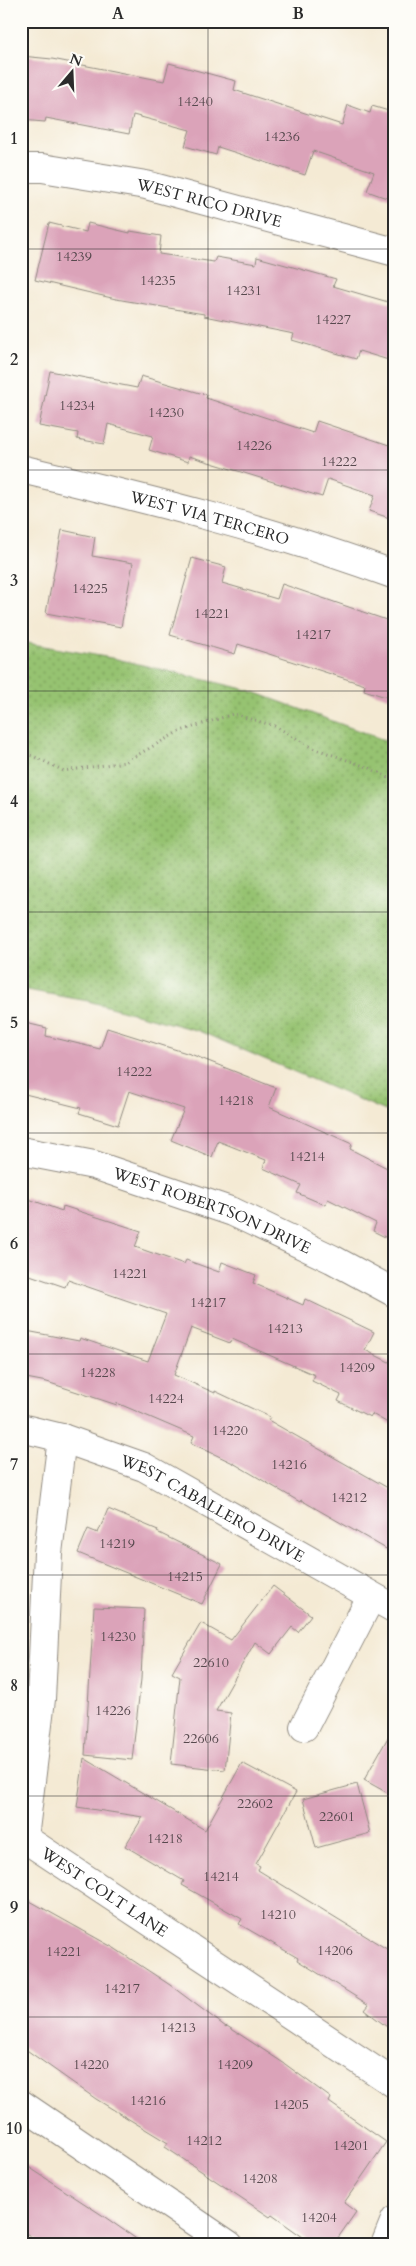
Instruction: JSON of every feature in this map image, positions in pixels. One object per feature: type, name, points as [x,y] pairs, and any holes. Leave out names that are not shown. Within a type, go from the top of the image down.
[{"type":"street","name":"WEST RICO DRIVE","points":[[21,168],[42,168],[146,185],[395,252]]},
{"type":"street","name":"WEST VIA TERCERO","points":[[21,468],[139,497],[343,556],[395,575]]},
{"type":"street","name":"WEST ROBERTSON DRIVE","points":[[21,1151],[94,1165],[233,1212],[332,1259],[395,1293]]},
{"type":"street","name":"WEST CABALLERO DRIVE","points":[[21,1428],[62,1438],[144,1467],[383,1603]]},
{"type":"street","name":"WEST COLT LANE","points":[[62,1438],[48,1553],[41,1699],[24,1838],[395,2084]]},
{"type":"street","points":[[304,1727],[383,1603]]},
{"type":"street","points":[[21,2104],[229,2245]]},
{"type":"street","points":[[385,2245],[395,2220]]},
{"type":"path","points":[[21,754],[32,756],[64,771],[125,762],[178,732],[233,714],[275,726],[314,748],[370,768],[395,781]]},
{"type":"green space","points":[[21,642],[117,659],[248,690],[395,744],[395,1115],[199,1031],[88,1001],[21,989]]},
{"type":"building","points":[[21,56],[52,59],[164,81],[169,63],[236,81],[234,90],[342,125],[348,105],[370,113],[372,106],[395,113],[395,201],[367,191],[374,172],[313,151],[305,175],[218,147],[216,155],[185,146],[190,130],[133,115],[129,134],[46,118],[45,122],[21,120]]},
{"type":"building","points":[[49,223],[86,232],[88,223],[130,233],[130,231],[161,236],[159,254],[214,262],[216,257],[256,264],[257,257],[336,279],[333,286],[395,304],[395,362],[359,351],[356,359],[292,340],[294,334],[204,316],[204,314],[116,299],[35,280]]},
{"type":"building","points":[[50,371],[137,388],[141,376],[207,395],[206,398],[313,433],[317,421],[395,447],[395,520],[369,511],[375,495],[328,479],[322,497],[189,456],[188,462],[149,450],[153,436],[108,424],[104,444],[77,439],[78,433],[39,426]]},
{"type":"building","points":[[62,530],[95,537],[92,556],[133,563],[121,627],[46,613]]},
{"type":"building","points":[[192,558],[226,567],[222,583],[277,599],[282,584],[395,623],[395,700],[364,690],[365,685],[238,644],[235,654],[170,635]]},
{"type":"building","points":[[21,1022],[47,1028],[46,1036],[100,1049],[107,1028],[193,1055],[276,1088],[269,1107],[352,1144],[350,1149],[395,1172],[395,1242],[373,1231],[376,1223],[328,1199],[325,1205],[297,1193],[301,1185],[263,1168],[266,1160],[218,1141],[212,1157],[171,1140],[184,1109],[129,1091],[118,1125],[79,1113],[81,1108],[21,1093]]},
{"type":"building","points":[[26,1198],[62,1211],[63,1206],[141,1231],[135,1247],[184,1264],[186,1260],[219,1272],[222,1262],[256,1275],[253,1283],[303,1305],[305,1299],[374,1332],[365,1350],[395,1365],[395,1427],[372,1414],[370,1417],[338,1401],[341,1395],[312,1381],[315,1375],[232,1339],[230,1343],[191,1328],[174,1375],[215,1393],[215,1391],[270,1417],[268,1420],[395,1492],[395,1554],[233,1463],[191,1443],[194,1436],[117,1403],[117,1405],[47,1382],[21,1377],[21,1330],[79,1341],[80,1338],[148,1361],[166,1314],[68,1280],[65,1287],[21,1272],[21,1212]]},
{"type":"building","points":[[108,1509],[158,1530],[157,1532],[222,1564],[202,1604],[78,1553],[88,1529],[98,1533]]},
{"type":"building","points":[[273,1586],[311,1615],[298,1632],[292,1627],[271,1654],[255,1642],[216,1711],[231,1713],[225,1770],[171,1764],[180,1677],[172,1673],[201,1623],[231,1640]]},
{"type":"building","points":[[94,1607],[144,1609],[141,1679],[132,1760],[85,1755]]},
{"type":"building","points":[[395,1725],[395,1797],[364,1780]]},
{"type":"building","points":[[84,1758],[205,1830],[242,1763],[296,1792],[256,1864],[260,1866],[258,1870],[395,1954],[395,2033],[365,2010],[369,2005],[297,1960],[298,1958],[239,1924],[242,1919],[182,1885],[184,1881],[125,1846],[143,1817],[77,1807]]},
{"type":"building","points":[[357,1784],[370,1833],[316,1848],[303,1799]]},
{"type":"building","points":[[21,1896],[114,1948],[170,1985],[226,2027],[285,2064],[331,2098],[329,2102],[386,2142],[344,2203],[356,2212],[333,2245],[314,2245],[272,2215],[270,2217],[165,2147],[168,2143],[96,2099],[21,2046]]},
{"type":"building","points":[[21,2162],[145,2245],[44,2245],[21,2230]]}]
